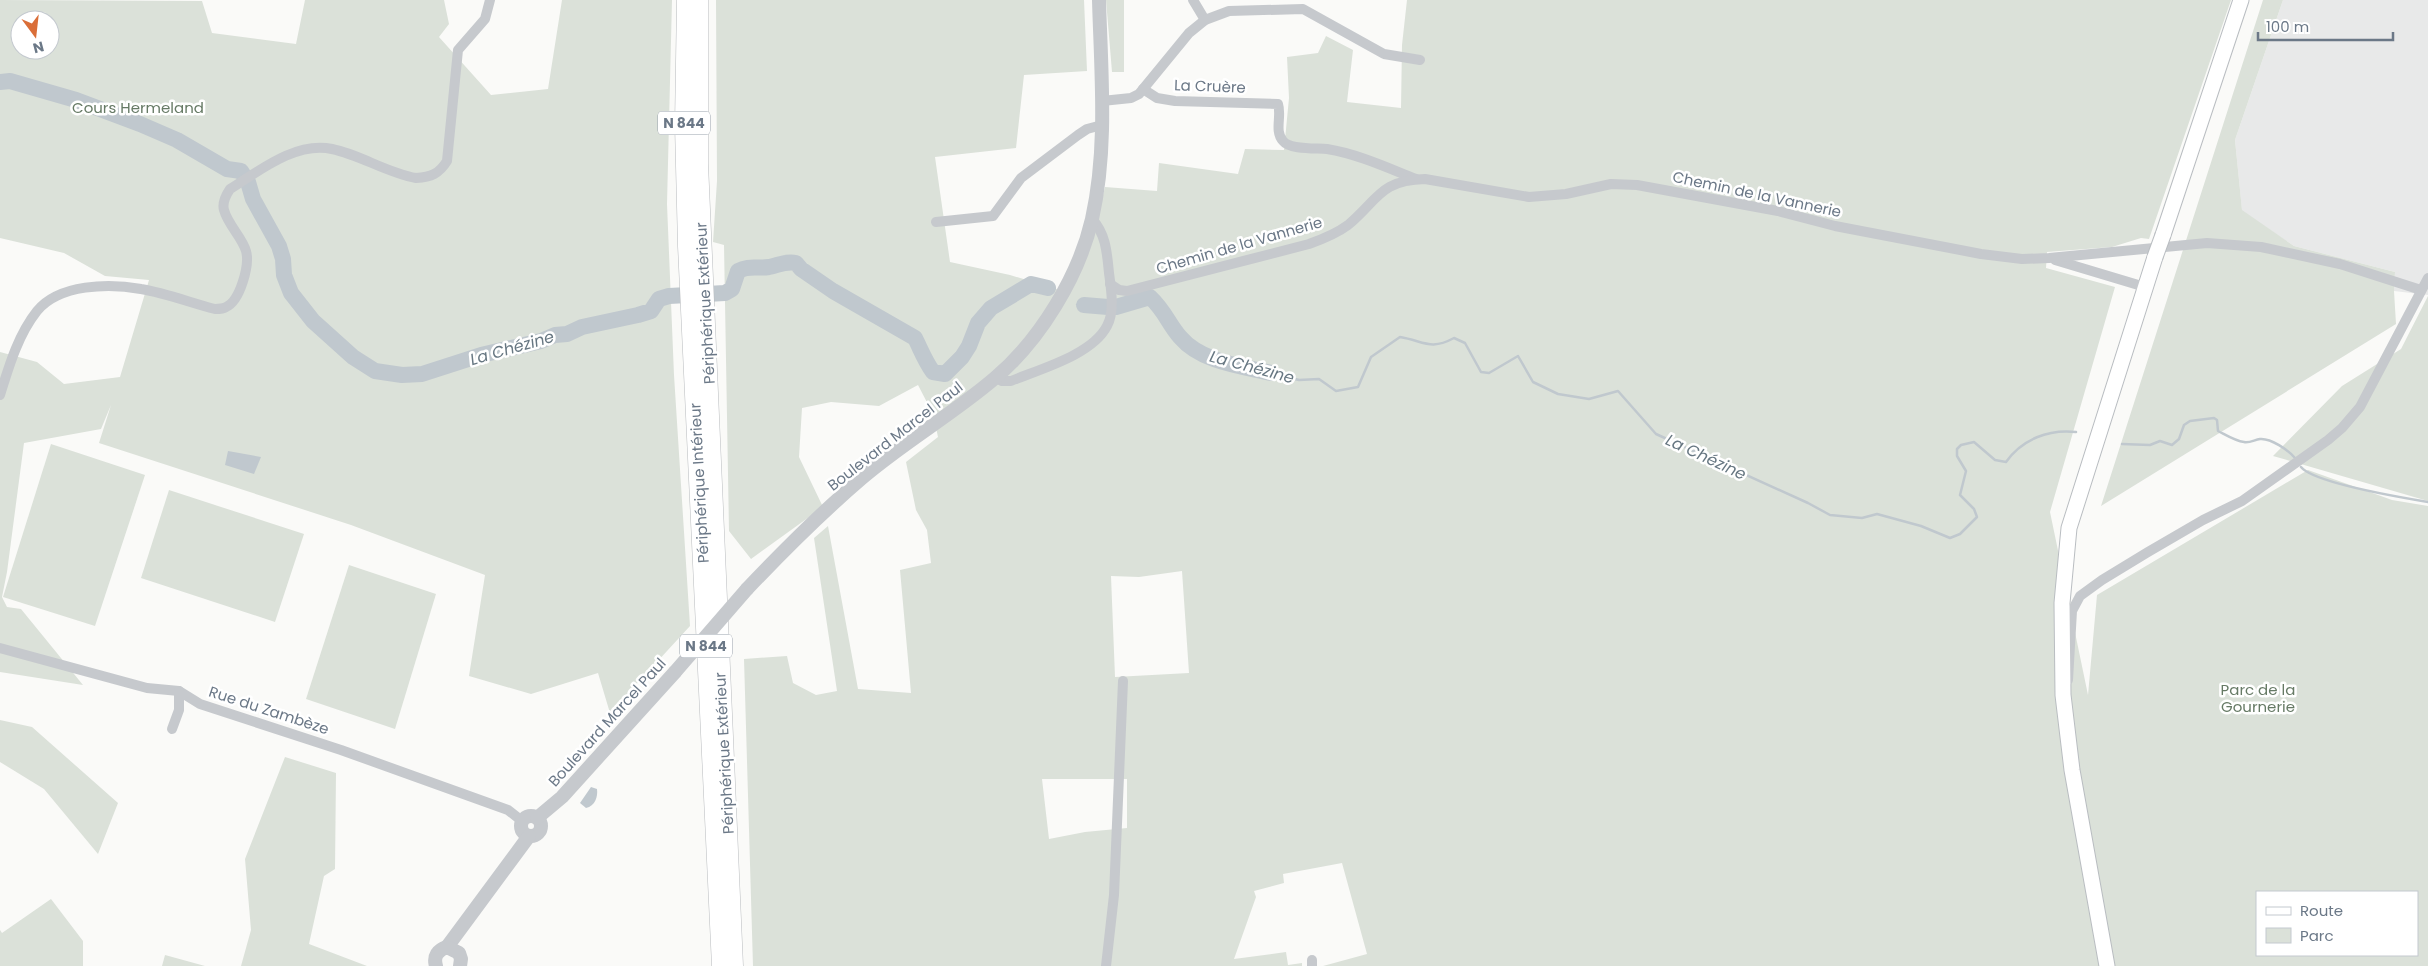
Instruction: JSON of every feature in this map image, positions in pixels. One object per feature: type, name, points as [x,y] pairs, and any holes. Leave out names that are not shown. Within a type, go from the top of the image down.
[{"type":"highway","name":"Périphérique Intérieur","points":[[686,0],[684,125],[695,245],[699,326],[721,966]]},
{"type":"highway","name":"Périphérique Extérieur","points":[[695,245],[699,0]]},
{"type":"highway","name":"Périphérique Extérieur","points":[[699,326],[734,966]]},
{"type":"main road","points":[[2107,966],[2072,770],[2063,695],[2062,604],[2069,528],[2145,287],[2241,0]]},
{"type":"street","points":[[0,395],[10,365],[26,328],[38,310],[58,296],[74,289],[114,286],[141,288],[215,309],[226,307],[234,301],[244,281],[247,262],[246,250],[223,209],[225,197],[235,185],[291,154],[332,148],[411,177],[429,177],[440,171],[447,161],[458,50],[485,20],[490,0]]},
{"type":"street","name":"Boulevard Marcel Paul","points":[[537,818],[562,797],[675,672],[747,588],[795,539],[863,477],[996,378],[1041,327],[1059,299],[1087,240],[1092,219],[1100,168],[1102,125],[1098,0]]},
{"type":"street","points":[[1193,0],[1205,20]]},
{"type":"street","points":[[1102,101],[1131,98],[1143,89],[1185,38],[1205,20],[1229,11],[1303,9],[1384,54],[1420,60]]},
{"type":"street","name":"La Cruère","points":[[1143,89],[1157,98],[1175,101],[1278,104],[1280,111],[1279,132],[1282,140],[1288,146],[1330,150],[1417,179]]},
{"type":"street","points":[[936,222],[993,216],[1021,178],[1087,129],[1102,125]]},
{"type":"street","name":"Chemin de la Vannerie","points":[[1110,284],[1119,290],[1127,291],[1323,239],[1348,224],[1383,191],[1394,184],[1425,178],[1529,197],[1566,194],[1611,184],[1637,185],[1778,211],[1835,226],[1981,254],[2022,258],[2049,258],[2207,243],[2262,247],[2340,264],[2421,290]]},
{"type":"street","points":[[996,378],[1002,381],[1011,380],[1065,359],[1092,344],[1107,326],[1111,313],[1105,241],[1100,227],[1092,219]]},
{"type":"street","points":[[2049,258],[2145,287]]},
{"type":"street","points":[[2063,695],[2070,676],[2072,611],[2080,596],[2102,580],[2156,547],[2203,520],[2242,501],[2335,434],[2360,406],[2428,278]]},
{"type":"street","name":"Rue du Zambèze","points":[[0,648],[147,688],[179,691],[200,704],[368,760],[508,810],[522,820]]},
{"type":"street","points":[[1106,966],[1114,895],[1123,681]]},
{"type":"street","points":[[172,729],[179,710],[179,691]]},
{"type":"street","points":[[435,965],[437,953],[447,948],[529,836],[536,835],[540,830],[541,823],[537,818],[531,816],[522,820],[522,830],[529,836]]},
{"type":"street","points":[[447,948],[459,953],[461,966]]},
{"type":"shaded area","points":[[2283,0],[2428,0],[2428,295],[2394,291],[2395,272],[2294,246],[2242,211],[2235,140]]},
{"type":"shaded area","points":[[228,451],[261,457],[254,474],[225,465]]},
{"type":"shaded area","points":[[591,787],[597,789],[597,795],[594,803],[586,808],[580,803]]},
{"type":"green space","name":"Cours Hermeland","points":[[0,0],[202,1],[212,33],[296,44],[305,0],[444,0],[449,24],[439,37],[491,95],[548,89],[562,0],[672,0],[667,204],[674,375],[690,626],[610,713],[598,673],[531,694],[469,676],[485,575],[351,525],[99,443],[111,405],[101,429],[24,443],[2,597],[7,607],[21,609],[83,685],[0,672],[0,352],[37,362],[64,384],[120,377],[149,280],[105,276],[64,253],[0,238]]},
{"type":"green space","name":"Parc de la Gournerie","points":[[716,0],[1084,0],[1087,71],[1024,75],[1016,148],[935,157],[950,262],[1010,275],[1070,293],[1090,248],[1105,187],[1157,191],[1159,163],[1238,174],[1245,149],[1284,150],[1289,98],[1287,57],[1318,53],[1326,36],[1353,50],[1347,102],[1401,108],[1402,45],[1407,0],[2231,0],[2149,239],[2141,238],[2112,247],[2047,252],[2046,268],[2115,287],[2050,512],[2088,695],[2097,595],[2308,470],[2392,500],[2428,506],[2428,966],[1323,966],[1367,954],[1342,863],[1283,874],[1284,883],[1254,891],[1256,897],[1234,959],[1286,952],[1288,965],[1302,963],[1302,966],[753,966],[744,659],[787,656],[793,683],[816,695],[837,691],[814,538],[828,526],[858,689],[911,693],[900,570],[931,563],[927,530],[916,510],[906,462],[938,437],[933,414],[918,385],[879,406],[831,402],[802,408],[799,457],[823,507],[751,559],[729,531],[724,245],[713,242],[717,181]],"holes":[[[1182,571],[1189,673],[1115,677],[1111,576],[1139,577]],[[1042,779],[1127,779],[1127,828],[1085,832],[1049,839]]]},
{"type":"green space","points":[[1106,0],[1124,0],[1124,72],[1112,72]]},
{"type":"green space","points":[[2263,0],[2283,0],[2235,140],[2242,210],[2294,246],[2395,272],[2396,324],[2101,506]]},
{"type":"green space","points":[[2428,296],[2428,501],[2273,456],[2342,386],[2401,349]]},
{"type":"green space","points":[[51,444],[145,475],[95,626],[3,597]]},
{"type":"green space","points":[[169,490],[304,534],[275,622],[141,578]]},
{"type":"green space","points":[[349,565],[436,594],[395,729],[306,699]]},
{"type":"green space","points":[[0,720],[32,727],[118,803],[98,854],[44,789],[0,762]]},
{"type":"green space","points":[[285,757],[336,773],[335,869],[324,876],[309,944],[367,966],[241,966],[251,930],[245,859]]},
{"type":"green space","points":[[51,899],[83,941],[83,966],[0,966],[0,930],[2,933]]},
{"type":"green space","points":[[165,955],[205,966],[162,966]]},
{"type":"waterway","name":"La Chézine","points":[[0,82],[10,81],[76,100],[177,140],[227,169],[241,171],[248,182],[253,199],[279,246],[283,259],[284,275],[291,293],[313,321],[353,357],[375,371],[402,375],[422,374],[481,355],[541,341],[555,335],[567,334],[582,327],[651,311],[659,299],[669,296],[725,293],[732,289],[738,271],[746,268],[796,263],[801,269],[833,291],[915,338],[933,372],[945,374],[962,357],[969,346],[978,323],[991,308],[1031,284],[1048,288]]},
{"type":"waterway","name":"La Chézine","points":[[1116,307],[1150,297],[1180,337],[1199,352],[1222,362],[1271,373]]},
{"type":"waterway","name":"La Chézine","points":[[1084,305],[1108,307]]},
{"type":"waterway","name":"La Chézine","points":[[1271,373],[1299,380],[1319,379],[1336,391],[1358,387],[1371,357],[1400,337],[1427,344],[1439,344],[1454,338],[1465,343],[1481,372],[1489,373],[1518,356],[1533,382],[1558,394],[1589,399],[1618,391],[1656,434],[1808,503],[1830,515],[1862,518],[1877,514],[1921,526],[1950,538],[1960,534],[1977,517],[1974,509],[1960,495],[1966,471],[1957,456],[1957,449],[1961,445],[1974,442],[1995,460],[2006,462],[2020,447],[2037,437],[2056,432],[2076,432]]},
{"type":"waterway","name":"La Chézine","points":[[2122,444],[2150,445],[2160,441],[2172,445],[2179,439],[2184,425],[2190,421],[2214,418],[2217,420],[2218,431],[2231,438],[2246,442],[2260,439],[2269,440],[2284,448],[2295,458]]},
{"type":"waterway","name":"La Chézine","points":[[2301,467],[2323,479],[2341,484],[2428,502]]}]
